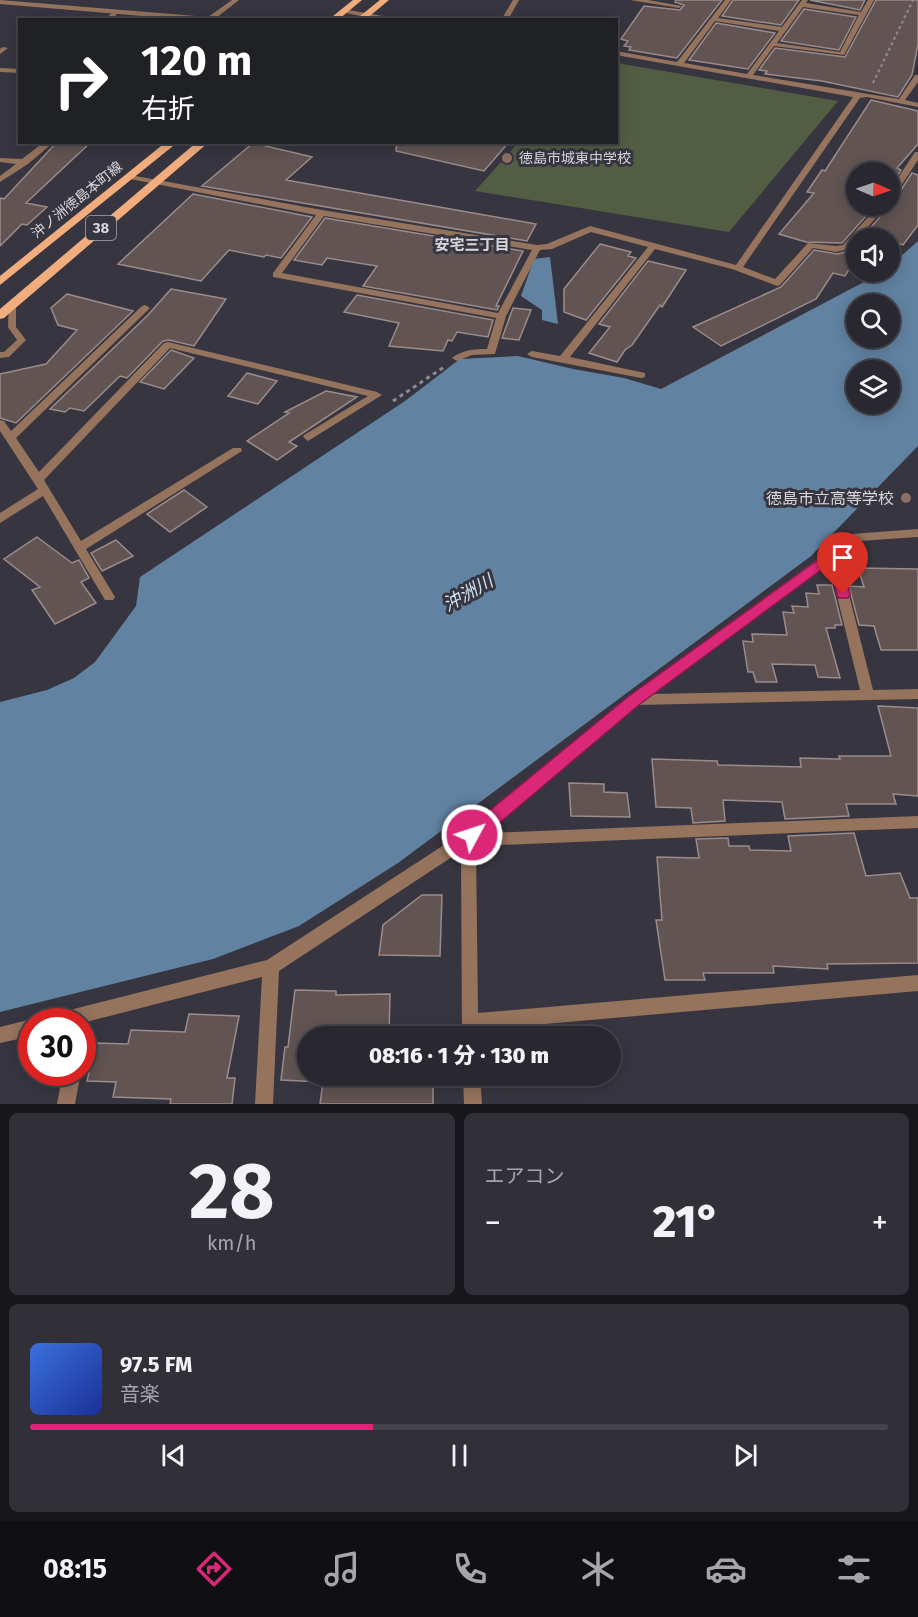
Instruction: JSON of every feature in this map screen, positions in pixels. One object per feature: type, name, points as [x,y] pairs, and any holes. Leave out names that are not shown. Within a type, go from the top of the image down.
[{"type":"main road","points":[[334,18],[358,0]]},
{"type":"main road","points":[[362,17],[384,0]]},
{"type":"main road","name":"沖ノ洲徳島本町線","points":[[0,282],[171,144]]},
{"type":"main road","name":"38","points":[[0,315],[202,144]]},
{"type":"street","points":[[210,18],[236,0]]},
{"type":"street","points":[[511,0],[516,0]]},
{"type":"street","points":[[505,18],[516,0]]},
{"type":"street","points":[[633,0],[679,6]]},
{"type":"street","points":[[679,64],[728,0]]},
{"type":"street","points":[[772,44],[842,54],[871,0]]},
{"type":"street","points":[[0,2],[196,18]]},
{"type":"street","points":[[749,76],[782,28],[804,2],[863,14]]},
{"type":"street","points":[[343,11],[362,17]]},
{"type":"street","points":[[714,19],[782,28]]},
{"type":"street","points":[[618,53],[918,105]]},
{"type":"street","points":[[0,70],[18,71]]},
{"type":"street","points":[[901,101],[918,77]]},
{"type":"street","points":[[737,268],[863,95]]},
{"type":"street","points":[[0,180],[48,144]]},
{"type":"street","points":[[900,181],[918,154]]},
{"type":"street","points":[[0,160],[25,162]]},
{"type":"street","points":[[130,177],[322,213],[537,248],[549,247],[590,230],[737,268],[777,283],[811,245],[836,249],[846,247],[873,216]]},
{"type":"street","points":[[322,213],[276,275],[501,316]]},
{"type":"street","points":[[563,359],[654,245]]},
{"type":"street","points":[[457,358],[471,352],[491,352],[501,316],[537,248]]},
{"type":"street","points":[[11,437],[146,308]]},
{"type":"street","points":[[39,478],[168,345],[377,395]]},
{"type":"street","points":[[532,354],[641,375]]},
{"type":"street","points":[[308,437],[377,395]]},
{"type":"street","points":[[0,423],[39,478],[78,548],[109,597]]},
{"type":"street","points":[[78,548],[237,451]]},
{"type":"street","points":[[0,519],[44,490]]},
{"type":"street","points":[[96,1014],[271,966],[470,838],[634,700],[856,537],[918,533]]},
{"type":"street","points":[[833,554],[868,695]]},
{"type":"street","points":[[634,700],[918,694]]},
{"type":"street","points":[[470,838],[918,822]]},
{"type":"street","points":[[469,1026],[470,838]]},
{"type":"street","points":[[264,1104],[271,966]]},
{"type":"street","points":[[498,1026],[918,983]]},
{"type":"street","points":[[0,1035],[18,1030]]},
{"type":"street","points":[[66,1104],[69,1086]]},
{"type":"street","points":[[472,1086],[473,1104]]},
{"type":"lane","points":[[25,4],[33,0]]},
{"type":"lane","points":[[109,18],[116,12]]},
{"type":"lane","points":[[0,356],[6,355],[22,340],[12,327],[12,304]]},
{"type":"path","points":[[863,95],[913,0]]},
{"type":"path","points":[[377,395],[394,401],[457,358]]},
{"type":"green space","name":"徳島市城東中学校","points":[[618,63],[838,101],[729,232],[475,191],[517,144],[618,144]]},
{"type":"water","name":"沖洲川","points":[[918,241],[918,446],[811,556],[398,863],[299,926],[213,959],[0,1012],[0,702],[47,690],[74,678],[95,662],[136,606],[140,577],[405,401],[460,359],[518,356],[624,378],[661,389],[864,282],[900,282],[900,257]]},
{"type":"water","points":[[550,257],[558,324],[542,320],[542,310],[521,296],[534,259]]},
{"type":"building","points":[[676,0],[722,0],[677,58],[629,50],[631,47],[624,46],[628,41],[621,39],[644,6],[680,10],[684,5],[675,2]]},
{"type":"building","points":[[733,0],[799,0],[781,25],[722,16]]},
{"type":"building","points":[[810,0],[865,0],[860,10]]},
{"type":"building","points":[[876,0],[918,0],[918,44],[912,75],[898,97],[822,81],[765,74],[767,71],[759,70],[775,48],[845,57]]},
{"type":"building","points":[[804,9],[856,17],[839,50],[781,41]]},
{"type":"building","points":[[716,23],[775,33],[748,69],[689,60]]},
{"type":"building","points":[[871,100],[918,111],[918,144],[900,165],[900,162],[846,162],[846,216],[866,216],[855,228],[846,228],[846,239],[842,243],[806,242],[779,234],[814,193],[807,192],[822,170],[825,171]]},
{"type":"building","points":[[55,144],[89,144],[26,203],[47,207],[27,225],[22,224],[0,246],[0,198],[4,199]]},
{"type":"building","points":[[252,144],[257,144],[312,157],[286,180],[536,224],[527,241],[202,186]]},
{"type":"building","points":[[397,144],[507,144],[484,171],[396,151]]},
{"type":"building","points":[[912,173],[918,175],[918,225],[903,245],[900,244],[900,228],[870,228],[881,216],[900,216],[900,191]]},
{"type":"building","points":[[193,194],[312,217],[281,258],[229,250],[201,281],[118,264]]},
{"type":"building","points":[[325,218],[523,251],[496,306],[499,306],[497,310],[363,286],[377,266],[327,258],[322,265],[294,260]]},
{"type":"building","points":[[600,244],[631,252],[628,256],[636,258],[586,320],[564,312],[564,289]]},
{"type":"building","points":[[814,250],[837,254],[846,252],[846,274],[833,273],[816,299],[721,346],[693,327],[781,287]]},
{"type":"building","points":[[648,261],[686,270],[662,307],[660,305],[617,362],[589,353],[610,327],[599,324]]},
{"type":"building","points":[[171,289],[226,299],[194,346],[169,340],[163,341],[127,378],[120,376],[84,411],[70,408],[65,412],[50,409],[148,315]]},
{"type":"building","points":[[67,294],[133,311],[16,423],[0,418],[0,374],[46,364],[77,330],[58,325],[51,308]]},
{"type":"building","points":[[357,295],[493,320],[488,337],[457,332],[452,341],[448,340],[443,351],[389,346],[399,323],[344,312]]},
{"type":"building","points":[[513,308],[531,310],[519,340],[502,338]]},
{"type":"building","points":[[171,350],[194,358],[164,389],[140,382]]},
{"type":"building","points":[[247,373],[277,381],[258,404],[228,396]]},
{"type":"building","points":[[326,391],[357,397],[289,442],[297,446],[277,460],[247,441],[289,413],[285,412]]},
{"type":"building","points":[[184,490],[207,507],[170,532],[147,514]]},
{"type":"building","points":[[37,537],[72,563],[79,560],[89,578],[81,582],[96,603],[55,624],[32,590],[40,587],[4,559]]},
{"type":"building","points":[[116,540],[133,556],[102,571],[91,553]]},
{"type":"building","points":[[858,568],[918,569],[918,650],[881,650],[874,626],[859,625],[849,586],[864,587]]},
{"type":"building","points":[[817,585],[832,585],[842,625],[826,628],[840,678],[818,677],[815,665],[772,664],[777,682],[756,682],[753,672],[748,672],[743,641],[753,642],[752,634],[787,635],[783,612],[794,613],[792,606],[808,607],[806,593],[819,594]]},
{"type":"building","points":[[878,706],[918,708],[918,796],[893,794],[896,804],[846,804],[849,816],[785,819],[782,802],[723,800],[725,821],[693,823],[691,808],[656,807],[652,759],[717,761],[718,765],[801,767],[800,758],[840,759],[839,756],[891,756]]},
{"type":"building","points":[[569,783],[604,784],[604,792],[627,793],[630,817],[571,816]]},
{"type":"building","points":[[854,833],[866,876],[900,873],[910,898],[918,898],[918,963],[827,964],[828,969],[773,966],[774,973],[703,973],[705,980],[665,980],[656,920],[662,920],[657,857],[699,858],[696,839],[728,838],[729,846],[749,846],[750,850],[791,851],[788,836]]},
{"type":"building","points":[[422,895],[442,895],[440,956],[379,955],[383,925]]},
{"type":"building","points":[[295,990],[336,991],[336,995],[390,994],[389,1026],[297,1026],[297,1081],[281,1080],[285,1047],[288,1047]]},
{"type":"building","points":[[189,1014],[239,1016],[227,1078],[235,1078],[232,1104],[170,1104],[171,1099],[113,1097],[116,1082],[96,1081],[96,1043],[128,1044],[131,1030],[185,1032]]},
{"type":"building","points":[[322,1086],[433,1086],[433,1104],[320,1104]]},
{"type":"place","name":"徳島市城東中学校","points":[[507,158]]},
{"type":"place","name":"徳島市立高等学校","points":[[906,498]]},
{"type":"district","name":"安宅三丁目","points":[[472,245]]},
{"type":"route","points":[[472,835],[634,700],[833,554],[843,594]]}]
